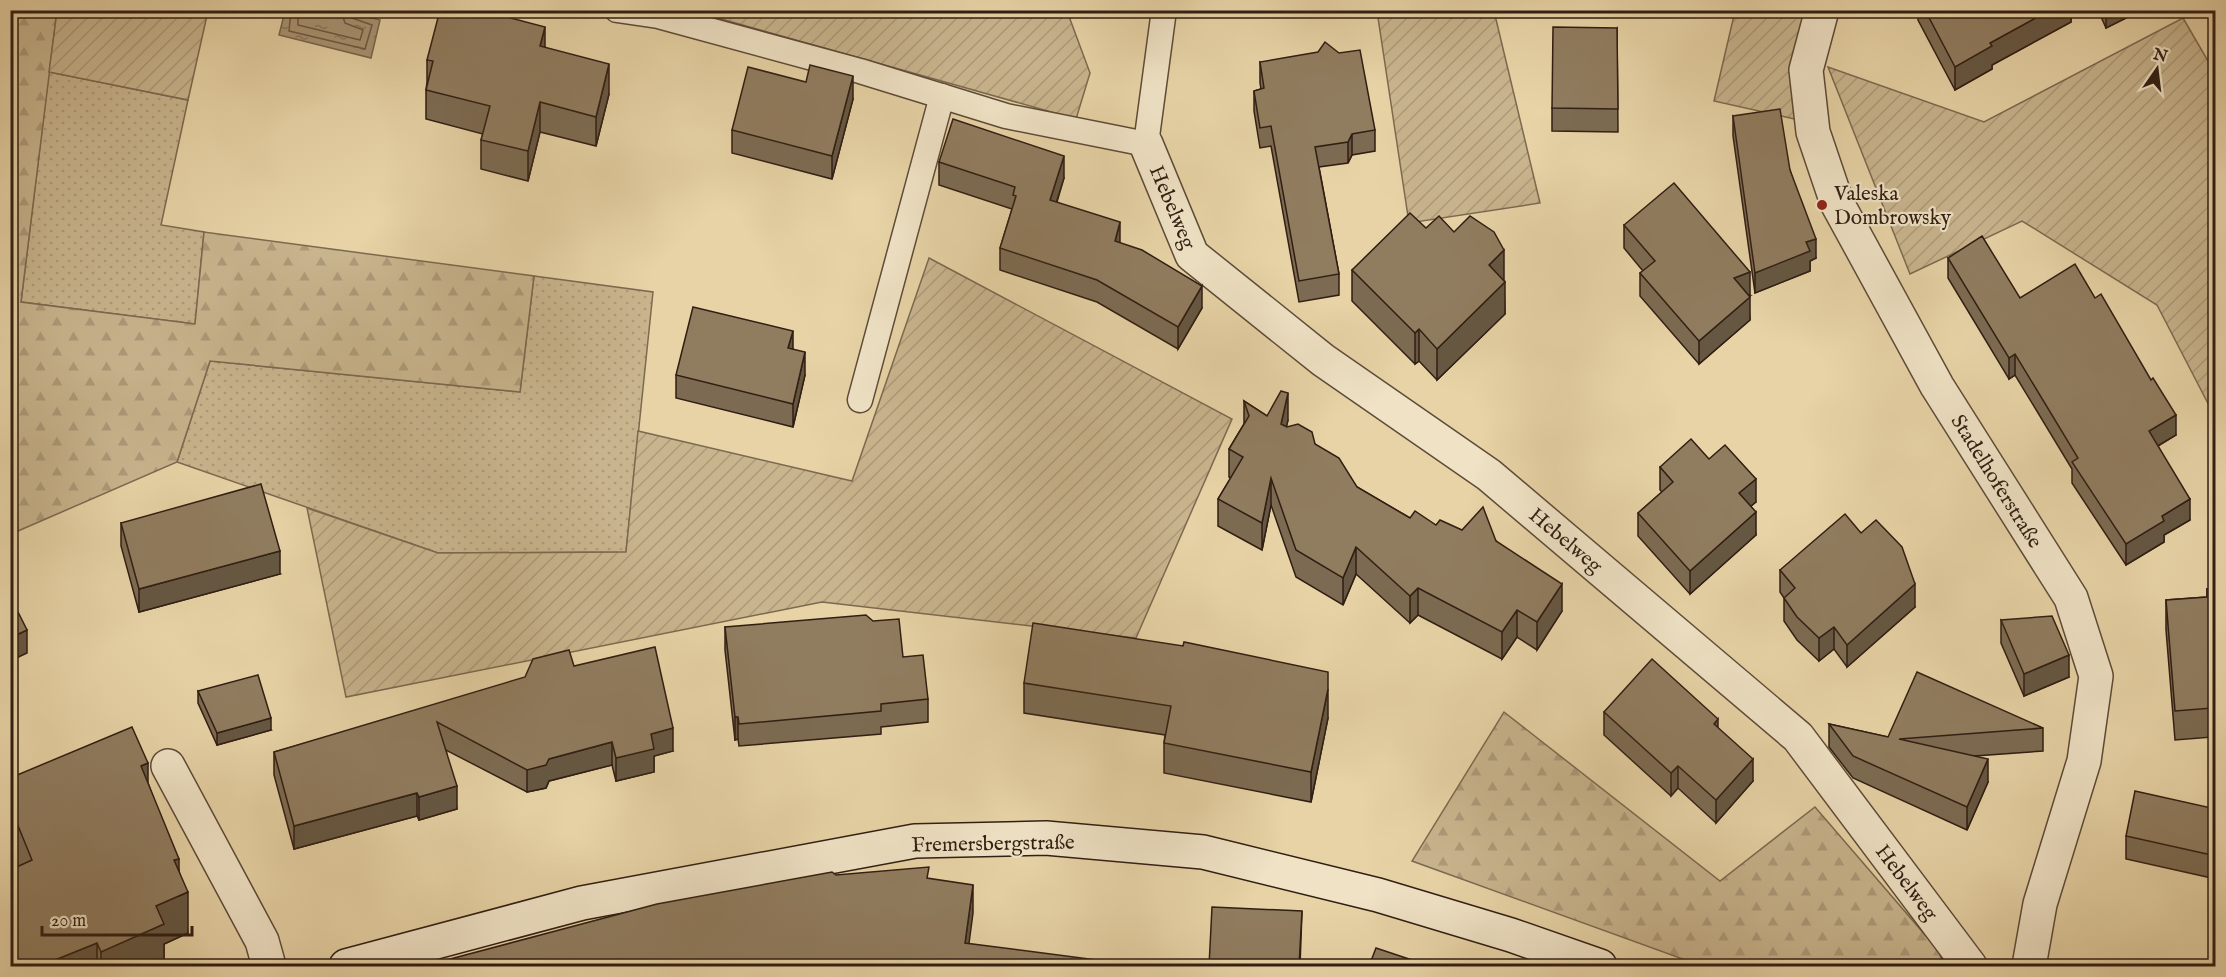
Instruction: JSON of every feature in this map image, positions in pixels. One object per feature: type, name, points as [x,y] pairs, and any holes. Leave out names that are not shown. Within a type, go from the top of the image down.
[{"type":"street","name":"Stadelhoferstraße","points":[[1822,10],[1806,70],[1813,132],[1837,203],[1937,386],[2071,598],[2096,676],[2084,761],[2040,904],[2030,966]]},
{"type":"street","name":"Hebelweg","points":[[1146,144],[1192,255],[1323,360],[1489,475],[1798,737],[1970,966]]},
{"type":"street","points":[[168,766],[262,940],[269,966]]},
{"type":"street","name":"Fremersbergstraße","points":[[346,966],[582,903],[915,841],[1046,838],[1203,852],[1389,899],[1510,934],[1600,966]]},
{"type":"lane","name":"Hebelweg","points":[[617,10],[658,16],[860,71],[1006,116],[1146,144],[1164,10]]},
{"type":"lane","points":[[860,400],[942,96]]},
{"type":"green space","points":[[11,11],[57,11],[21,302],[195,324],[204,232],[534,276],[520,392],[210,361],[177,462],[11,534]]},
{"type":"green space","points":[[57,11],[208,11],[188,100],[49,72]]},
{"type":"green space","points":[[693,11],[1067,11],[1090,73],[1076,119]]},
{"type":"green space","points":[[1377,11],[1494,11],[1540,203],[1409,223]]},
{"type":"green space","points":[[1735,11],[1808,11],[1799,120],[1714,101]]},
{"type":"green space","points":[[2183,18],[2215,73],[2215,417],[2157,305],[2022,221],[1910,274],[1828,67],[1984,122]]},
{"type":"green space","points":[[49,72],[188,100],[161,225],[204,232],[195,324],[21,302]]},
{"type":"green space","points":[[929,258],[1232,419],[1136,638],[822,602],[346,697],[307,508],[438,553],[626,552],[638,431],[852,481]]},
{"type":"green space","points":[[534,276],[653,292],[626,552],[438,553],[177,462],[210,361],[520,392]]},
{"type":"green space","points":[[1504,712],[1720,881],[1815,807],[1938,950],[1944,966],[1702,966],[1412,861]]},
{"type":"water","points":[[285,11],[344,11],[380,20],[371,58],[279,35]]},
{"type":"building","points":[[440,10],[505,10],[507,17],[545,27],[540,46],[609,64],[596,117],[540,102],[528,151],[481,140],[490,106],[426,90],[433,61],[427,60]]},
{"type":"building","points":[[1925,10],[2050,10],[1990,43],[1992,46],[1955,67]]},
{"type":"building","points":[[2104,10],[2117,10],[2106,16]]},
{"type":"building","points":[[1553,27],[1617,28],[1618,109],[1552,108]]},
{"type":"building","points":[[1325,42],[1339,53],[1360,50],[1375,130],[1352,134],[1348,142],[1315,147],[1339,274],[1299,281],[1271,126],[1260,128],[1254,91],[1264,88],[1260,62],[1318,52]]},
{"type":"building","points":[[810,65],[853,76],[832,156],[732,130],[748,67],[806,82]]},
{"type":"building","points":[[1780,109],[1790,170],[1816,239],[1806,242],[1810,251],[1755,273],[1733,116]]},
{"type":"building","points":[[953,119],[1064,156],[1050,200],[1120,222],[1115,241],[1142,250],[1202,286],[1178,327],[1097,280],[1000,248],[1016,196],[1013,195],[1015,187],[939,162]]},
{"type":"building","points":[[1674,183],[1750,272],[1734,278],[1750,297],[1699,341],[1640,273],[1655,261],[1624,225]]},
{"type":"building","points":[[1410,213],[1426,228],[1439,216],[1454,232],[1470,216],[1494,232],[1504,250],[1489,265],[1505,282],[1437,349],[1419,329],[1415,333],[1352,270]]},
{"type":"building","points":[[1982,236],[2020,298],[2075,264],[2095,298],[2101,294],[2151,380],[2153,378],[2176,415],[2149,431],[2190,499],[2162,516],[2164,521],[2126,544],[2072,462],[2078,458],[2015,354],[2009,358],[1948,258]]},
{"type":"building","points":[[693,307],[793,331],[788,348],[805,352],[793,404],[676,375]]},
{"type":"building","points":[[1281,391],[1288,393],[1281,424],[1287,427],[1298,424],[1312,432],[1315,444],[1339,458],[1357,487],[1410,518],[1415,511],[1436,525],[1440,520],[1462,530],[1483,507],[1496,541],[1562,584],[1537,622],[1517,610],[1502,632],[1418,588],[1410,596],[1356,547],[1343,578],[1296,550],[1271,478],[1262,523],[1218,499],[1243,457],[1229,449],[1249,416],[1244,401],[1267,416]]},
{"type":"building","points":[[1691,439],[1709,459],[1725,445],[1756,479],[1739,493],[1756,512],[1690,571],[1638,513],[1673,482],[1660,467]]},
{"type":"building","points":[[261,484],[280,551],[139,589],[121,523]]},
{"type":"building","points":[[1845,514],[1861,533],[1876,520],[1902,547],[1915,584],[1847,645],[1834,627],[1819,638],[1797,617],[1784,598],[1795,588],[1780,570]]},
{"type":"building","points":[[2216,588],[2216,738],[2214,739],[2212,708],[2175,711],[2166,600],[2207,597],[2207,589]]},
{"type":"building","points":[[10,596],[27,630],[10,638]]},
{"type":"building","points":[[866,615],[873,621],[899,619],[903,657],[923,655],[928,699],[881,704],[881,711],[739,724],[738,717],[735,717],[725,627]]},
{"type":"building","points":[[2052,616],[2069,655],[2024,674],[2001,620]]},
{"type":"building","points":[[1033,623],[1183,646],[1184,642],[1328,672],[1328,689],[1311,772],[1164,743],[1171,706],[1024,683]]},
{"type":"building","points":[[655,647],[673,728],[651,734],[654,749],[616,758],[612,742],[549,759],[546,765],[527,770],[437,722],[457,786],[419,797],[417,793],[294,826],[274,752],[525,677],[533,659],[569,650],[574,666]]},
{"type":"building","points":[[1652,659],[1718,719],[1714,724],[1753,759],[1716,800],[1678,766],[1671,773],[1604,712]]},
{"type":"building","points":[[1917,672],[2043,728],[1899,739],[1988,759],[1967,807],[1853,756],[1829,724],[1888,737]]},
{"type":"building","points":[[258,675],[271,718],[217,733],[198,691]]},
{"type":"building","points":[[132,727],[148,763],[141,766],[179,859],[174,860],[188,892],[156,906],[164,924],[101,952],[97,943],[40,966],[10,966],[10,870],[32,860],[10,806],[10,778]]},
{"type":"building","points":[[2135,791],[2216,809],[2216,856],[2126,836]]},
{"type":"building","points":[[929,867],[927,878],[973,885],[965,943],[1143,966],[424,966],[657,904],[832,872],[836,875]]},
{"type":"building","points":[[1212,907],[1302,911],[1299,966],[1209,966]]},
{"type":"building","points":[[1376,948],[1430,966],[1369,966]]},
{"type":"place","name":"Valeska Dombrowsky","points":[[1822,205]]}]
